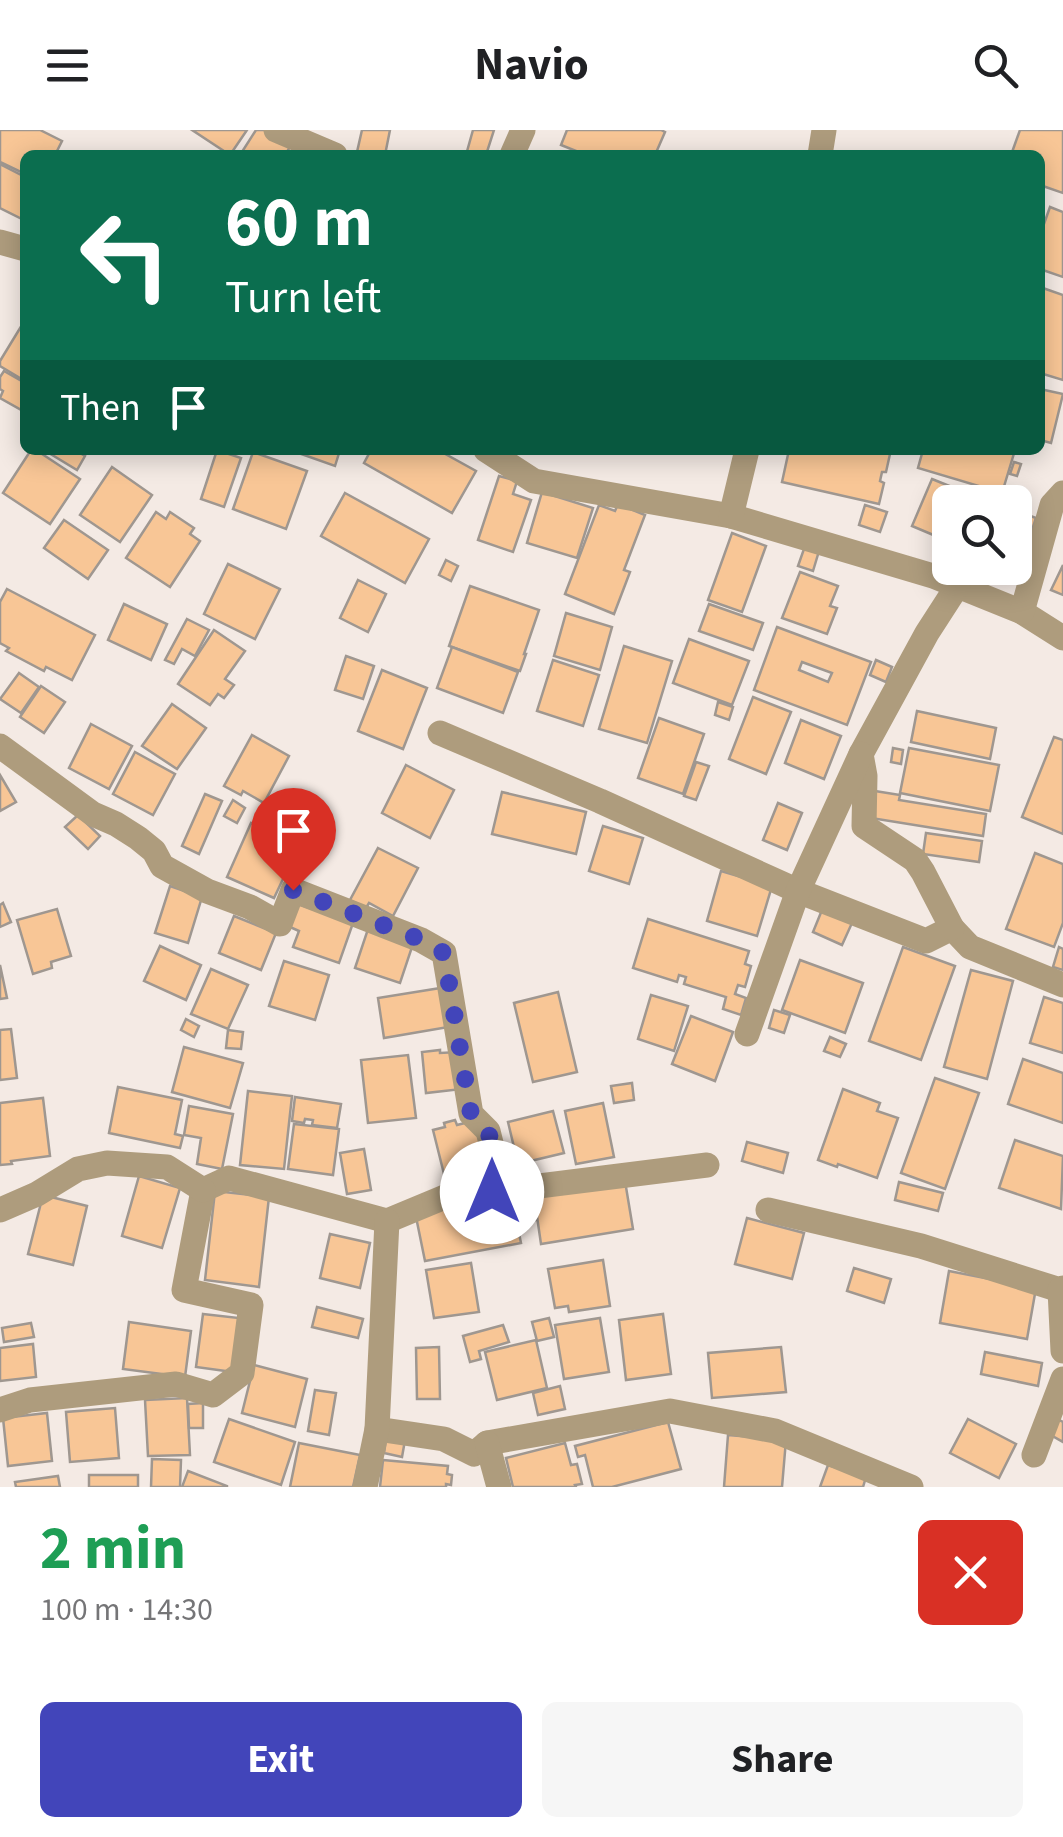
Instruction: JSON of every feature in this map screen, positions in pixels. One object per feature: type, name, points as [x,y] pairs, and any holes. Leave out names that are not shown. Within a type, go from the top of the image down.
[{"type":"street","points":[[276,130],[323,150]]},
{"type":"street","points":[[494,455],[534,481],[731,516],[932,577]]},
{"type":"street","points":[[731,516],[746,455]]},
{"type":"street","points":[[1022,612],[1052,505],[1063,493]]},
{"type":"street","points":[[747,1034],[798,891],[861,754],[927,632],[958,585],[1022,612],[1063,638]]},
{"type":"street","points":[[440,732],[798,891],[926,941],[952,928]]},
{"type":"street","points":[[0,746],[93,814],[138,838],[154,851],[162,866],[207,891],[250,907],[280,924],[293,890],[405,933],[444,953],[471,1114],[488,1130],[499,1176],[492,1192]]},
{"type":"street","points":[[861,754],[866,776],[864,826],[915,860],[952,928],[970,947],[1063,984]]},
{"type":"street","points":[[0,1210],[37,1194],[78,1168],[106,1162],[167,1167],[203,1190]]},
{"type":"street","points":[[203,1190],[229,1178],[387,1220],[452,1194],[707,1165]]},
{"type":"street","points":[[0,1410],[30,1400],[176,1384],[212,1396],[242,1374],[251,1304],[184,1290],[203,1190]]},
{"type":"street","points":[[768,1210],[921,1246],[1062,1289],[1063,1351]]},
{"type":"street","points":[[365,1487],[377,1429],[387,1220]]},
{"type":"street","points":[[1034,1455],[1063,1380]]},
{"type":"street","points":[[377,1429],[444,1439],[474,1454],[487,1442],[670,1411],[775,1431],[911,1487]]},
{"type":"street","points":[[487,1442],[499,1487]]},
{"type":"building","points":[[0,130],[40,130],[62,141],[58,150],[20,150],[20,172],[0,162]]},
{"type":"building","points":[[192,130],[247,130],[233,150],[222,150]]},
{"type":"building","points":[[256,130],[264,130],[290,147],[288,150],[243,150]]},
{"type":"building","points":[[362,130],[390,130],[386,150],[357,150]]},
{"type":"building","points":[[473,130],[494,130],[488,150],[467,150]]},
{"type":"building","points":[[567,130],[665,132],[657,150],[574,150],[561,145]]},
{"type":"building","points":[[1020,130],[1063,130],[1063,193],[1045,187],[1045,150],[1013,150]]},
{"type":"building","points":[[0,164],[20,174],[20,218],[0,208]]},
{"type":"building","points":[[1050,207],[1063,212],[1063,277],[1045,271],[1045,221]]},
{"type":"building","points":[[1045,289],[1063,295],[1063,380],[1045,375]]},
{"type":"building","points":[[20,328],[20,378],[0,366]]},
{"type":"building","points":[[4,371],[20,380],[20,409],[0,398],[0,377]]},
{"type":"building","points":[[1045,390],[1063,394],[1051,443],[1045,441]]},
{"type":"building","points":[[28,455],[44,455],[80,479],[50,524],[3,493]]},
{"type":"building","points":[[52,455],[85,456],[77,470]]},
{"type":"building","points":[[215,455],[241,458],[224,507],[201,499]]},
{"type":"building","points":[[252,455],[307,471],[286,529],[233,509]]},
{"type":"building","points":[[304,455],[338,455],[335,466]]},
{"type":"building","points":[[368,455],[447,455],[476,471],[452,513],[364,463]]},
{"type":"building","points":[[788,455],[890,455],[880,481],[884,483],[879,504],[782,482]]},
{"type":"building","points":[[922,455],[1013,455],[1004,485],[975,485],[918,468]]},
{"type":"building","points":[[1014,462],[1021,464],[1017,476],[1010,474]]},
{"type":"building","points":[[112,467],[152,495],[120,542],[80,515]]},
{"type":"building","points":[[499,476],[517,481],[513,494],[531,500],[513,552],[478,540]]},
{"type":"building","points":[[932,479],[947,485],[932,485],[932,534],[912,526]]},
{"type":"building","points":[[542,492],[593,508],[577,558],[527,543]]},
{"type":"building","points":[[345,493],[429,539],[405,583],[321,536]]},
{"type":"building","points":[[618,504],[645,515],[624,570],[630,572],[614,614],[565,594],[599,505],[615,511]]},
{"type":"building","points":[[865,505],[887,512],[880,532],[859,525]]},
{"type":"building","points":[[156,512],[166,519],[170,512],[194,528],[190,534],[200,541],[170,587],[126,558]]},
{"type":"building","points":[[64,520],[108,550],[88,579],[44,548]]},
{"type":"building","points":[[732,533],[766,546],[742,612],[708,600]]},
{"type":"building","points":[[805,546],[819,551],[813,571],[798,566]]},
{"type":"building","points":[[446,560],[458,566],[451,581],[439,575]]},
{"type":"building","points":[[228,564],[280,589],[255,639],[204,614]]},
{"type":"building","points":[[1063,565],[1063,595],[1051,590]]},
{"type":"building","points":[[800,572],[838,586],[830,606],[837,608],[827,634],[782,618]]},
{"type":"building","points":[[358,580],[386,594],[368,632],[340,618]]},
{"type":"building","points":[[470,586],[539,610],[520,671],[449,646]]},
{"type":"building","points":[[7,589],[95,635],[72,680],[46,667],[44,671],[6,651],[9,648],[0,643],[0,602]]},
{"type":"building","points":[[124,604],[167,624],[151,660],[108,640]]},
{"type":"building","points":[[709,604],[763,623],[753,650],[699,631]]},
{"type":"building","points":[[566,613],[612,627],[600,670],[554,656]]},
{"type":"building","points":[[187,619],[209,630],[195,656],[182,649],[174,664],[165,660]]},
{"type":"building","points":[[777,627],[871,662],[847,725],[754,690]],"holes":[[[802,662],[832,673],[828,682],[799,670]]]},
{"type":"building","points":[[214,630],[245,651],[225,679],[234,685],[224,698],[218,694],[210,705],[178,684]]},
{"type":"building","points":[[689,639],[749,661],[732,705],[673,683]]},
{"type":"building","points":[[624,646],[672,661],[647,743],[599,729]]},
{"type":"building","points":[[452,647],[518,672],[503,713],[437,688]]},
{"type":"building","points":[[346,656],[374,666],[363,699],[335,690]]},
{"type":"building","points":[[553,660],[599,675],[583,726],[537,711]]},
{"type":"building","points":[[876,660],[892,667],[886,682],[870,675]]},
{"type":"building","points":[[382,670],[427,688],[403,749],[358,731]]},
{"type":"building","points":[[19,673],[39,687],[21,713],[0,699]]},
{"type":"building","points":[[41,686],[65,702],[44,733],[20,717]]},
{"type":"building","points":[[753,697],[791,712],[766,774],[729,759]]},
{"type":"building","points":[[718,702],[733,707],[729,720],[715,715]]},
{"type":"building","points":[[172,704],[206,728],[177,769],[142,746]]},
{"type":"building","points":[[917,711],[996,728],[990,759],[911,742]]},
{"type":"building","points":[[659,718],[704,734],[683,794],[638,778]]},
{"type":"building","points":[[801,720],[841,736],[824,779],[785,763]]},
{"type":"building","points":[[91,724],[132,746],[109,789],[69,768]]},
{"type":"building","points":[[252,735],[289,756],[264,803],[224,786]]},
{"type":"building","points":[[1054,737],[1063,740],[1063,834],[1022,817]]},
{"type":"building","points":[[893,748],[903,750],[901,764],[891,762]]},
{"type":"building","points":[[909,748],[999,765],[990,811],[900,793]]},
{"type":"building","points":[[135,752],[175,774],[153,815],[113,794]]},
{"type":"building","points":[[696,762],[709,766],[696,800],[684,796]]},
{"type":"building","points":[[406,765],[454,790],[430,838],[382,813]]},
{"type":"building","points":[[0,775],[16,802],[0,811]]},
{"type":"building","points":[[875,791],[900,795],[899,800],[986,814],[983,836],[871,818]]},
{"type":"building","points":[[502,792],[586,812],[576,854],[492,834]]},
{"type":"building","points":[[205,794],[222,801],[199,854],[182,846]]},
{"type":"building","points":[[233,800],[245,808],[237,823],[224,816]]},
{"type":"building","points":[[778,803],[802,813],[787,850],[763,840]]},
{"type":"building","points":[[78,815],[100,836],[88,849],[65,827]]},
{"type":"building","points":[[251,823],[299,845],[274,898],[227,877]]},
{"type":"building","points":[[603,826],[643,838],[629,884],[589,871]]},
{"type":"building","points":[[926,833],[982,841],[979,862],[923,854]]},
{"type":"building","points":[[378,848],[418,868],[393,916],[369,903],[366,908],[350,900]]},
{"type":"building","points":[[1035,853],[1063,864],[1063,923],[1054,947],[1006,929]]},
{"type":"building","points":[[721,871],[772,886],[757,936],[707,921]]},
{"type":"building","points":[[170,886],[202,897],[188,943],[155,933]]},
{"type":"building","points":[[3,903],[11,922],[0,927],[0,905]]},
{"type":"building","points":[[298,904],[353,923],[339,963],[293,947],[299,931],[290,927]]},
{"type":"building","points":[[57,909],[71,956],[51,962],[52,968],[33,974],[17,920]]},
{"type":"building","points":[[822,910],[852,923],[842,945],[813,932]]},
{"type":"building","points":[[234,916],[276,933],[261,970],[219,953]]},
{"type":"building","points":[[648,919],[749,951],[745,964],[751,966],[745,987],[738,985],[735,994],[746,998],[741,1015],[723,1009],[726,997],[684,984],[686,977],[679,975],[677,982],[633,968]]},
{"type":"building","points":[[368,929],[413,944],[400,983],[355,968]]},
{"type":"building","points":[[160,946],[201,965],[186,1000],[144,981]]},
{"type":"building","points":[[903,947],[955,966],[921,1060],[869,1041]]},
{"type":"building","points":[[1059,947],[1063,949],[1063,970],[1053,967]]},
{"type":"building","points":[[800,960],[863,983],[845,1033],[782,1010]]},
{"type":"building","points":[[284,961],[329,975],[315,1020],[269,1006]]},
{"type":"building","points":[[0,965],[7,998],[0,999]]},
{"type":"building","points":[[211,969],[248,985],[228,1029],[191,1014]]},
{"type":"building","points":[[971,970],[1013,981],[987,1079],[944,1067]]},
{"type":"building","points":[[453,986],[460,1025],[384,1038],[378,998]]},
{"type":"building","points":[[558,992],[577,1072],[533,1082],[514,1003]]},
{"type":"building","points":[[651,995],[688,1006],[674,1051],[638,1039]]},
{"type":"building","points":[[1044,997],[1063,1003],[1063,1053],[1030,1043]]},
{"type":"building","points":[[774,1010],[790,1015],[784,1033],[769,1028]]},
{"type":"building","points":[[691,1016],[733,1032],[715,1081],[672,1064]]},
{"type":"building","points":[[186,1019],[199,1026],[194,1037],[181,1030]]},
{"type":"building","points":[[11,1029],[17,1078],[0,1080],[0,1030]]},
{"type":"building","points":[[228,1030],[243,1032],[241,1049],[226,1048]]},
{"type":"building","points":[[830,1037],[846,1044],[840,1057],[824,1051]]},
{"type":"building","points":[[184,1047],[243,1063],[230,1108],[172,1092]]},
{"type":"building","points":[[422,1052],[459,1052],[462,1089],[426,1093]]},
{"type":"building","points":[[408,1055],[416,1118],[368,1123],[361,1060]]},
{"type":"building","points":[[1023,1059],[1063,1073],[1063,1123],[1008,1104]]},
{"type":"building","points":[[935,1078],[979,1093],[945,1189],[901,1173]]},
{"type":"building","points":[[632,1083],[634,1100],[614,1103],[611,1086]]},
{"type":"building","points":[[118,1087],[182,1100],[175,1134],[183,1136],[180,1148],[109,1133]]},
{"type":"building","points":[[843,1089],[880,1103],[877,1111],[898,1118],[877,1178],[818,1160]]},
{"type":"building","points":[[248,1091],[292,1096],[284,1169],[240,1165]]},
{"type":"building","points":[[295,1097],[341,1104],[337,1128],[312,1125],[313,1120],[292,1121]]},
{"type":"building","points":[[43,1098],[50,1156],[0,1165],[0,1103]]},
{"type":"building","points":[[603,1103],[614,1157],[576,1164],[565,1111]]},
{"type":"building","points":[[189,1106],[233,1114],[222,1169],[197,1164],[201,1138],[184,1135]]},
{"type":"building","points":[[553,1111],[564,1153],[518,1164],[508,1122]]},
{"type":"building","points":[[455,1120],[457,1125],[477,1120],[488,1168],[445,1178],[433,1130]]},
{"type":"building","points":[[294,1124],[339,1129],[333,1175],[288,1169]]},
{"type":"building","points":[[1015,1140],[1063,1156],[1061,1209],[999,1188]]},
{"type":"building","points":[[747,1142],[788,1153],[783,1173],[742,1161]]},
{"type":"building","points":[[364,1149],[371,1190],[347,1194],[340,1153]]},
{"type":"building","points":[[139,1176],[180,1188],[162,1248],[122,1236]]},
{"type":"building","points":[[625,1181],[633,1229],[541,1244],[534,1196]]},
{"type":"building","points":[[899,1182],[943,1193],[938,1211],[895,1200]]},
{"type":"building","points":[[215,1191],[269,1197],[259,1287],[205,1280]]},
{"type":"building","points":[[511,1194],[521,1243],[425,1261],[415,1212]]},
{"type":"building","points":[[43,1195],[87,1206],[73,1265],[28,1254]]},
{"type":"building","points":[[533,1207],[536,1220],[527,1222],[524,1209]]},
{"type":"building","points":[[747,1218],[804,1233],[792,1279],[735,1264]]},
{"type":"building","points":[[330,1234],[370,1243],[360,1288],[320,1278]]},
{"type":"building","points":[[603,1260],[610,1306],[569,1312],[568,1306],[555,1308],[548,1269]]},
{"type":"building","points":[[471,1263],[479,1312],[434,1318],[426,1270]]},
{"type":"building","points":[[854,1268],[891,1279],[884,1303],[847,1291]]},
{"type":"building","points":[[949,1271],[1036,1288],[1027,1339],[940,1323]]},
{"type":"building","points":[[317,1307],[363,1319],[358,1338],[312,1327]]},
{"type":"building","points":[[203,1314],[239,1318],[233,1372],[196,1367]]},
{"type":"building","points":[[663,1314],[671,1374],[626,1380],[619,1320]]},
{"type":"building","points":[[549,1318],[554,1337],[537,1341],[532,1322]]},
{"type":"building","points":[[600,1318],[609,1372],[564,1379],[555,1325]]},
{"type":"building","points":[[129,1322],[191,1331],[185,1377],[123,1369]]},
{"type":"building","points":[[31,1323],[34,1337],[4,1342],[2,1328]]},
{"type":"building","points":[[503,1325],[509,1342],[479,1351],[481,1359],[470,1362],[463,1336]]},
{"type":"building","points":[[536,1340],[547,1388],[497,1400],[485,1352]]},
{"type":"building","points":[[33,1344],[36,1377],[0,1381],[0,1348]]},
{"type":"building","points":[[439,1347],[440,1399],[417,1399],[416,1348]]},
{"type":"building","points":[[781,1347],[786,1392],[712,1398],[708,1353]]},
{"type":"building","points":[[985,1352],[1042,1363],[1038,1386],[981,1374]]},
{"type":"building","points":[[254,1365],[307,1379],[295,1427],[242,1413]]},
{"type":"building","points":[[560,1386],[565,1409],[538,1415],[533,1393]]},
{"type":"building","points":[[315,1390],[336,1393],[329,1435],[308,1431]]},
{"type":"building","points":[[187,1398],[190,1455],[148,1456],[145,1400]]},
{"type":"building","points":[[203,1403],[203,1428],[189,1428],[188,1404]]},
{"type":"building","points":[[115,1408],[119,1458],[70,1462],[66,1412]]},
{"type":"building","points":[[47,1413],[52,1461],[8,1466],[3,1418]]},
{"type":"building","points":[[229,1419],[295,1442],[281,1485],[214,1462]]},
{"type":"building","points":[[968,1419],[1016,1444],[999,1478],[950,1453]]},
{"type":"building","points":[[1057,1419],[1063,1422],[1063,1442],[1049,1434]]},
{"type":"building","points":[[668,1422],[681,1469],[612,1487],[593,1487],[585,1455],[578,1457],[575,1446]]},
{"type":"building","points":[[388,1426],[407,1429],[402,1457],[384,1453]]},
{"type":"building","points":[[728,1435],[786,1440],[782,1487],[724,1487]]},
{"type":"building","points":[[299,1443],[360,1455],[353,1487],[290,1487]]},
{"type":"building","points":[[565,1443],[571,1465],[577,1464],[582,1484],[513,1487],[506,1458]]},
{"type":"building","points":[[152,1459],[181,1460],[180,1487],[151,1487]]},
{"type":"building","points":[[383,1460],[448,1466],[451,1485],[380,1487]]},
{"type":"building","points":[[828,1465],[866,1477],[863,1487],[820,1487]]},
{"type":"building","points":[[188,1471],[227,1486],[227,1487],[182,1487]]},
{"type":"building","points":[[89,1475],[138,1475],[138,1487],[89,1487]]},
{"type":"building","points":[[58,1476],[60,1487],[16,1487],[15,1482]]},
{"type":"route","points":[[293,890],[422,940],[444,953],[471,1114],[488,1130],[499,1176],[492,1192]]}]
